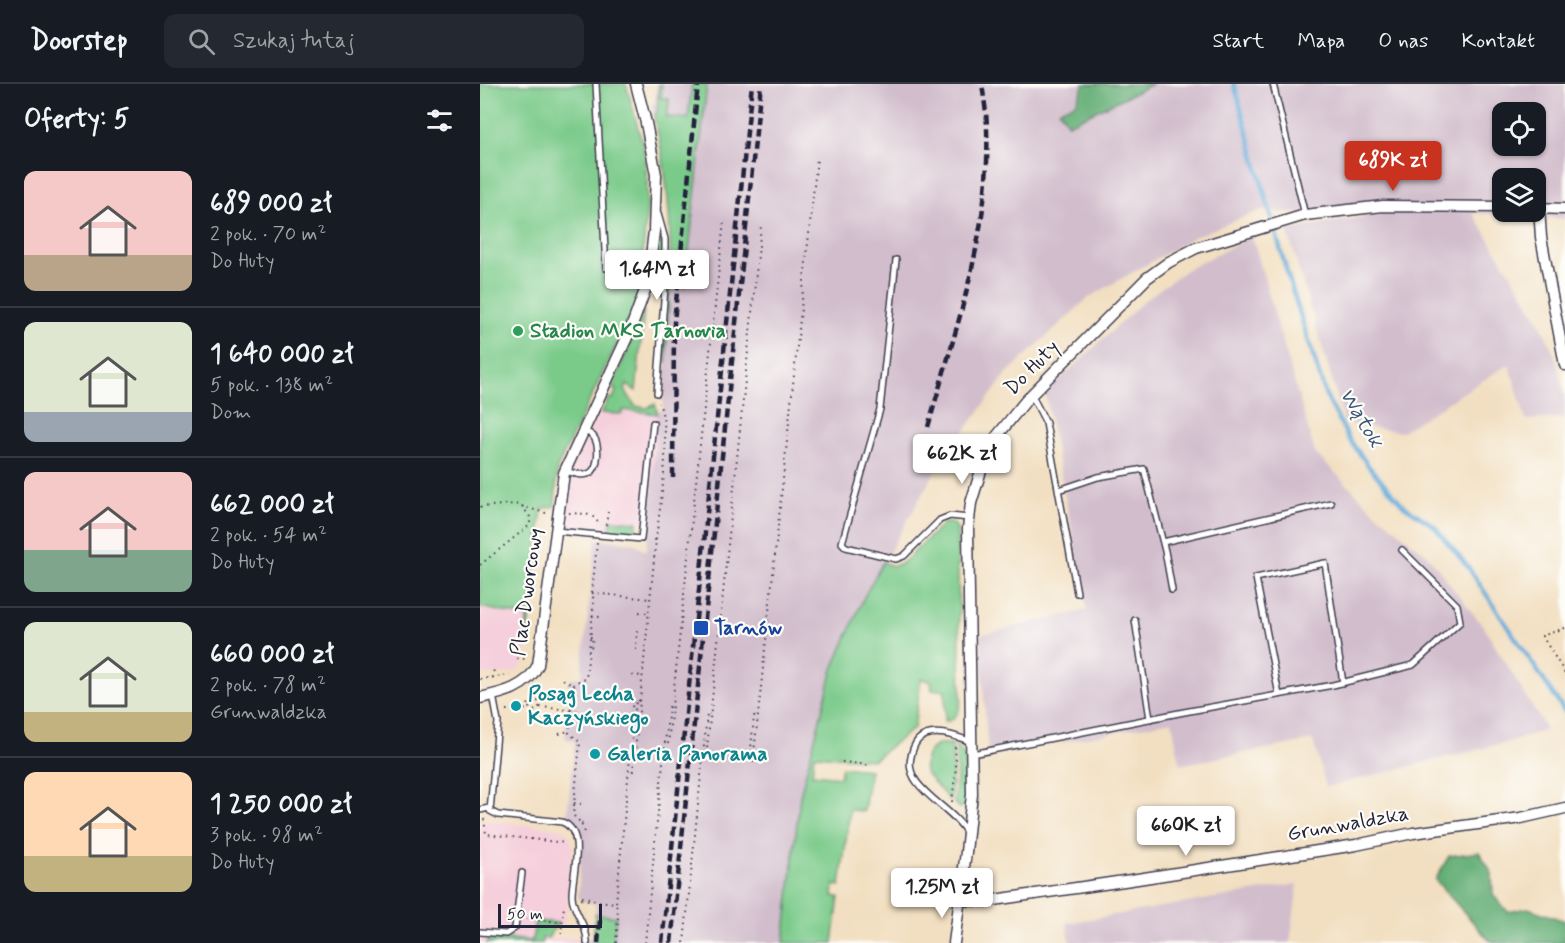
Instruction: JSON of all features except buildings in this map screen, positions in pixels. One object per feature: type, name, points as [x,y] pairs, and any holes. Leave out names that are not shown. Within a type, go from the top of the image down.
[{"type":"street","name":"Plac Dworcowy","points":[[480,698],[512,689],[526,681],[538,665],[565,471],[630,331],[648,282],[656,175],[636,84]]},
{"type":"street","name":"Do Huty","points":[[954,943],[972,794],[967,551],[969,518],[971,503],[983,464],[997,436],[1031,394],[1147,278],[1169,262],[1196,248],[1305,215],[1383,206],[1492,207]]},
{"type":"street","points":[[1539,222],[1565,365]]},
{"type":"street","name":"Grunwaldzka","points":[[959,900],[987,901],[1131,880],[1413,833],[1521,818],[1565,808]]},
{"type":"lane","points":[[596,84],[606,268]]},
{"type":"lane","points":[[1273,84],[1305,215]]},
{"type":"lane","points":[[655,207],[665,239],[665,287],[657,393]]},
{"type":"lane","points":[[1560,209],[1565,216]]},
{"type":"lane","points":[[896,260],[880,409],[842,543],[846,547],[891,559],[901,558],[940,520],[950,516],[969,518]]},
{"type":"lane","points":[[648,282],[665,287]]},
{"type":"lane","points":[[1031,394],[1046,423],[1077,593]]},
{"type":"lane","points":[[555,531],[641,539],[653,423]]},
{"type":"lane","points":[[565,471],[585,474],[591,473],[594,468],[597,459],[596,443],[592,435],[583,430]]},
{"type":"lane","points":[[1059,490],[1098,477],[1144,469],[1172,590]]},
{"type":"lane","points":[[1162,542],[1331,503]]},
{"type":"lane","points":[[972,754],[1343,683],[1413,665],[1460,622],[1457,605],[1402,550]]},
{"type":"lane","points":[[1280,695],[1256,578],[1325,563],[1343,683]]},
{"type":"lane","points":[[1135,620],[1150,719]]},
{"type":"lane","points":[[493,695],[497,712],[490,811],[495,814],[562,822],[571,826],[577,842],[573,900],[586,929],[587,943]]},
{"type":"lane","points":[[968,836],[963,826],[950,812],[914,781],[909,764],[915,744],[920,738],[936,734],[954,736],[971,742]]},
{"type":"lane","points":[[480,810],[489,808]]},
{"type":"lane","points":[[480,932],[509,934],[515,928],[522,873]]},
{"type":"path","points":[[754,753],[817,158]]},
{"type":"path","points":[[668,744],[724,221]]},
{"type":"path","points":[[706,748],[761,226]]},
{"type":"path","points":[[632,740],[643,676],[664,440],[663,416],[657,393]]},
{"type":"path","points":[[480,507],[508,503],[545,513],[559,509],[588,515],[598,522]]},
{"type":"path","points":[[480,565],[530,525],[530,517],[522,506]]},
{"type":"path","points":[[598,522],[607,516]]},
{"type":"path","points":[[584,840],[584,828],[573,815],[580,742],[569,735],[569,730],[574,685],[576,681],[586,679],[594,601],[592,593],[598,522]]},
{"type":"path","points":[[641,539],[656,540]]},
{"type":"path","points":[[597,542],[605,543]]},
{"type":"path","points":[[592,593],[651,599]]},
{"type":"path","points":[[639,612],[649,613]]},
{"type":"path","points":[[592,616],[600,617]]},
{"type":"path","points":[[637,627],[635,650],[645,651]]},
{"type":"path","points":[[1565,628],[1542,636],[1565,673]]},
{"type":"path","points":[[590,637],[593,637],[591,649],[593,650]]},
{"type":"path","points":[[517,658],[527,660]]},
{"type":"path","points":[[493,678],[494,667]]},
{"type":"path","points":[[480,679],[517,674]]},
{"type":"path","points":[[586,674],[592,675]]},
{"type":"path","points":[[632,675],[643,676]]},
{"type":"path","points":[[563,679],[574,685]]},
{"type":"path","points":[[531,689],[534,700],[539,702],[540,707]]},
{"type":"path","points":[[530,709],[529,703],[534,700]]},
{"type":"path","points":[[628,716],[631,716],[633,700],[638,701]]},
{"type":"path","points":[[629,770],[633,771],[638,701]]},
{"type":"path","points":[[497,712],[530,709],[534,711],[540,707],[579,711]]},
{"type":"path","points":[[645,943],[669,707],[672,708]]},
{"type":"path","points":[[684,943],[707,714],[710,714]]},
{"type":"path","points":[[754,761],[750,760],[754,716],[758,717]]},
{"type":"path","points":[[559,734],[569,730]]},
{"type":"path","points":[[950,812],[956,767],[954,736]]},
{"type":"path","points":[[616,943],[618,917],[616,903],[631,748]]},
{"type":"path","points":[[624,761],[630,761]]},
{"type":"path","points":[[842,762],[871,765]]},
{"type":"path","points":[[622,779],[628,780]]},
{"type":"path","points":[[574,803],[581,804]]},
{"type":"path","points":[[619,806],[625,807]]},
{"type":"path","points":[[581,823],[587,824]]},
{"type":"path","points":[[617,825],[624,825]]},
{"type":"path","points":[[589,898],[579,896],[583,900],[616,903]]},
{"type":"path","points":[[517,919],[562,922]]},
{"type":"shaded area","points":[[657,84],[1565,84],[1565,219],[1546,218],[1546,168],[1492,168],[1492,214],[1473,213],[1538,318],[1556,358],[1565,399],[1565,418],[1526,420],[1509,364],[1401,432],[1345,423],[1287,230],[1386,213],[1290,213],[1261,210],[1194,237],[1088,298],[1008,372],[937,468],[864,597],[800,796],[784,943],[582,943],[583,938],[593,939],[596,903],[582,901],[578,897],[582,836],[579,828],[567,816],[575,741],[566,739],[565,735],[570,682],[573,678],[581,678],[596,539],[633,543],[642,550],[647,550],[658,414],[663,408],[670,286],[670,223],[666,172],[651,104],[655,103]]},
{"type":"shaded area","points":[[1252,236],[1315,453],[1376,513],[1427,555],[1483,626],[1546,729],[1517,740],[1326,787],[1313,740],[1180,765],[1172,721],[988,756],[980,635],[1087,610],[1045,393],[1145,300],[1186,270]]},
{"type":"shaded area","points":[[608,399],[623,410],[659,414],[649,523],[637,522],[636,532],[632,534],[570,527],[561,523],[567,476]]},
{"type":"shaded area","points":[[480,605],[530,615],[524,662],[519,670],[512,673],[480,675]]},
{"type":"shaded area","points":[[480,820],[559,828],[569,834],[573,847],[565,924],[558,923],[548,938],[583,938],[582,943],[480,943]]},
{"type":"shaded area","points":[[1298,884],[1290,943],[1070,943],[1067,923]]},
{"type":"green space","points":[[480,84],[626,84],[644,149],[647,182],[647,209],[638,300],[557,468],[555,506],[542,509],[527,637],[518,646],[527,636],[527,617],[480,607]]},
{"type":"green space","points":[[659,84],[662,84],[661,98],[669,99],[667,117],[688,119],[692,84],[707,84],[685,287],[670,286],[666,363],[664,353],[670,278],[670,237],[668,196],[654,116],[657,113]]},
{"type":"green space","points":[[1084,84],[1153,84],[1068,124],[1059,110],[1076,103]]},
{"type":"green space","points":[[659,226],[661,235],[662,280],[653,279]]},
{"type":"green space","points":[[644,310],[636,391],[627,385],[625,390],[635,406],[647,408],[655,404],[658,414],[623,410],[622,414],[601,413],[609,398],[613,399],[616,390],[612,388]]},
{"type":"green space","points":[[611,520],[637,522],[636,532],[632,534],[610,532]]},
{"type":"green space","points":[[944,523],[953,523],[957,528],[961,698],[959,710],[953,719],[945,722],[945,690],[932,690],[931,681],[921,679],[914,728],[873,760],[814,755],[812,774],[840,777],[842,767],[870,770],[864,811],[850,810],[840,886],[834,885],[833,896],[839,897],[833,943],[784,943],[800,796],[833,669],[864,597],[883,562],[893,566],[903,563]]},
{"type":"green space","points":[[939,744],[952,744],[953,773],[950,801],[925,772],[927,755]]},
{"type":"green space","points":[[956,745],[964,758],[967,772],[966,803],[960,808],[954,803],[957,778]]},
{"type":"green space","points":[[1479,852],[1492,873],[1493,895],[1508,912],[1528,908],[1565,921],[1565,943],[1497,943],[1489,940],[1435,880],[1449,856]]},
{"type":"green space","points":[[595,914],[616,917],[613,943],[593,943]]},
{"type":"green space","points":[[535,921],[558,923],[548,938],[542,938],[542,943],[486,943],[492,937],[532,941]]},
{"type":"waterway","name":"Wątok","points":[[1234,84],[1288,276],[1326,396],[1349,439],[1370,468],[1404,506],[1434,526],[1468,567],[1565,712]]},
{"type":"railway","points":[[673,478],[674,322],[698,84]]},
{"type":"railway","points":[[662,943],[752,84]]},
{"type":"railway","points":[[671,943],[761,84]]},
{"type":"railway","points":[[928,427],[960,317],[983,206],[987,168],[987,130],[982,84]]},
{"type":"railway","points":[[598,943],[600,920]]},
{"type":"place","name":"Stadion MKS Tarnovia","points":[[518,331]]},
{"type":"place","name":"Tarnów","points":[[701,628]]},
{"type":"place","name":"Posąg Lecha Kaczyńskiego","points":[[516,706]]},
{"type":"place","name":"Galeria Panorama","points":[[595,754]]}]
